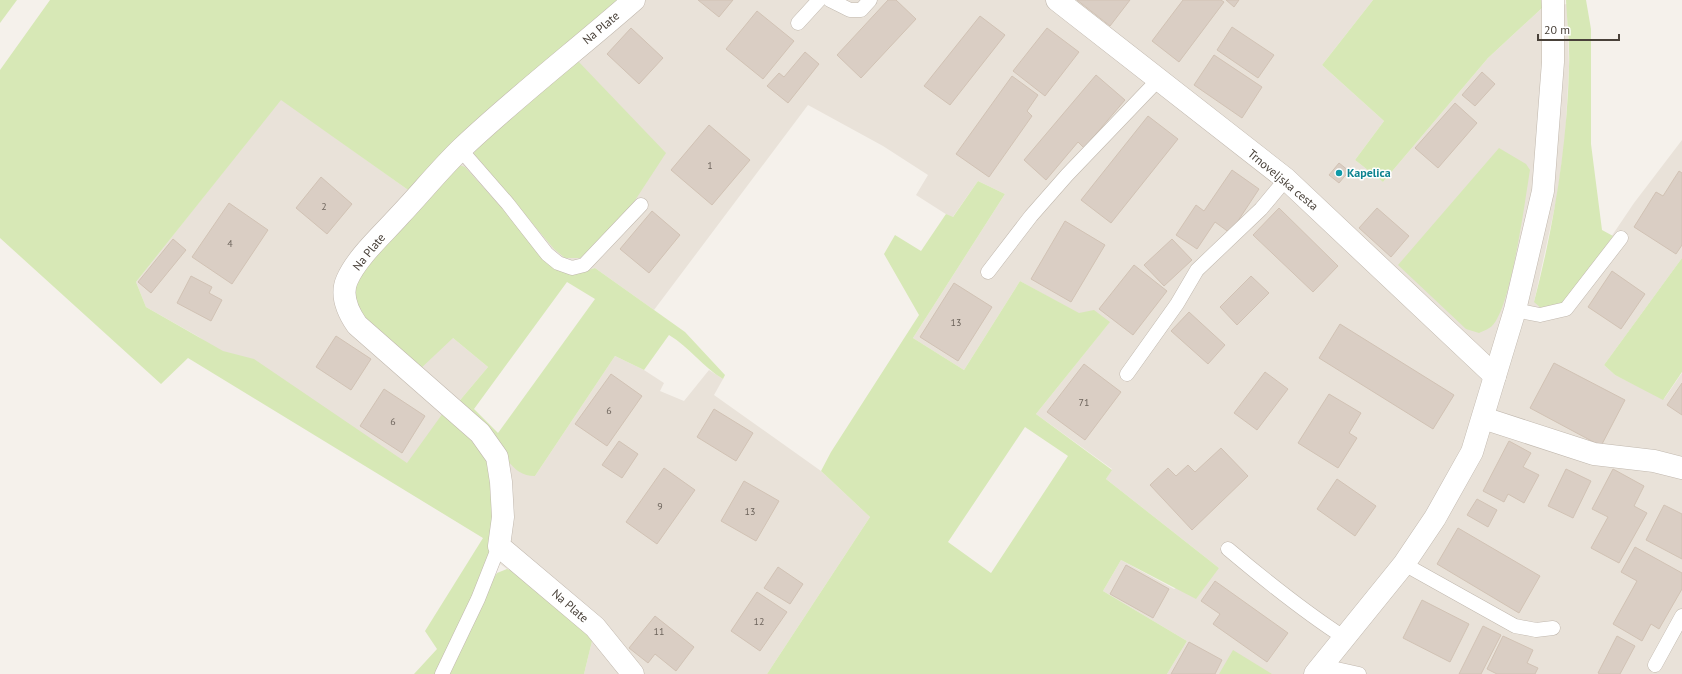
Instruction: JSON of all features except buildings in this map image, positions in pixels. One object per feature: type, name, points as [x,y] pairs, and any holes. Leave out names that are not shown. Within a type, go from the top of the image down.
[{"type":"street","name":"Na Plate","points":[[633,674],[594,627],[499,546],[503,517],[502,482],[497,457],[480,433],[357,325],[349,313],[344,291],[347,280],[354,268],[460,149],[531,85],[634,0]]},
{"type":"street","name":"Trnoveljska cesta","points":[[1057,0],[1286,179],[1495,376]]},
{"type":"street","points":[[1319,670],[1404,564],[1435,518],[1472,452],[1515,310],[1543,191],[1554,62],[1553,0]]},
{"type":"street","points":[[1483,418],[1594,454],[1654,461],[1682,468]]},
{"type":"lane","points":[[798,23],[819,0]]},
{"type":"lane","points":[[830,0],[850,10],[860,10],[870,0]]},
{"type":"lane","points":[[988,272],[1046,199],[1158,80]]},
{"type":"lane","points":[[460,149],[508,204],[547,254],[558,263],[572,268],[584,265],[641,205]]},
{"type":"lane","points":[[1127,374],[1177,304],[1197,270],[1261,209],[1286,179]]},
{"type":"lane","points":[[1515,310],[1540,315],[1566,309],[1622,238]]},
{"type":"lane","name":"Na Plate","points":[[442,674],[469,619],[499,546]]},
{"type":"lane","points":[[1228,549],[1280,593],[1345,638]]},
{"type":"lane","points":[[1404,564],[1515,626],[1536,630],[1553,628]]},
{"type":"lane","points":[[1655,665],[1682,616]]},
{"type":"lane","points":[[1319,670],[1360,674]]},
{"type":"shaded area","points":[[626,0],[1373,0],[1322,65],[1384,121],[1355,160],[1383,182],[1488,58],[1542,8],[1567,4],[1569,66],[1565,140],[1557,197],[1534,302],[1582,280],[1634,203],[1682,140],[1682,258],[1604,365],[1615,375],[1664,399],[1682,373],[1682,674],[1167,674],[1187,641],[1103,591],[1121,560],[1174,589],[1219,568],[1106,479],[1112,469],[1036,414],[1109,323],[1079,314],[1020,281],[964,370],[913,338],[1005,194],[978,181],[952,218],[916,195],[928,175],[883,146],[808,105],[654,310],[595,268],[571,275],[556,268],[456,164]]},
{"type":"shaded area","points":[[281,99],[411,192],[453,338],[488,367],[456,405],[535,476],[615,356],[644,370],[664,383],[660,391],[684,401],[709,370],[723,379],[714,395],[821,471],[870,517],[767,674],[584,674],[593,637],[516,572],[507,569],[488,555],[492,543],[368,467],[199,337],[146,307],[136,282]]},
{"type":"green space","points":[[0,0],[17,0],[0,23]]},
{"type":"green space","points":[[50,0],[626,0],[411,192],[281,100],[136,282],[146,307],[223,351],[254,359],[407,463],[443,413],[468,433],[491,461],[494,482],[492,543],[474,597],[438,674],[414,674],[437,649],[425,631],[483,538],[188,358],[161,384],[0,238],[0,70]]},
{"type":"green space","points":[[1373,0],[1541,0],[1542,8],[1488,58],[1383,182],[1355,160],[1384,121],[1322,65]]},
{"type":"green space","points":[[1566,0],[1586,0],[1591,29],[1591,144],[1602,230],[1613,236],[1562,306],[1541,308],[1534,302],[1548,244],[1566,127],[1569,42]]},
{"type":"green space","points":[[577,60],[666,153],[632,205],[591,249],[580,258],[565,258],[554,249],[474,154],[476,144]]},
{"type":"green space","points":[[1499,148],[1526,164],[1530,170],[1521,228],[1505,298],[1499,315],[1492,326],[1479,333],[1466,329],[1398,265]]},
{"type":"green space","points":[[456,164],[465,167],[556,268],[571,275],[595,268],[685,332],[725,375],[723,379],[669,335],[644,370],[615,356],[535,476],[527,475],[514,468],[492,436],[475,419],[456,405],[488,367],[453,338],[418,371],[355,308],[353,285],[359,271]],"holes":[[[567,282],[595,299],[498,433],[474,409]]]},
{"type":"green space","points":[[978,181],[1005,194],[913,338],[964,370],[1020,281],[1079,313],[1094,310],[1110,322],[1036,414],[1112,470],[1106,479],[1219,568],[1196,599],[1121,560],[1103,591],[1187,641],[1167,674],[767,674],[870,517],[821,471],[831,452],[919,315],[884,254],[895,235],[921,251],[946,214],[953,217]],"holes":[[[1025,427],[1068,456],[991,573],[948,542]]]},
{"type":"green space","points":[[1682,258],[1682,372],[1663,400],[1615,375],[1604,365]]},
{"type":"green space","points":[[507,569],[516,572],[593,637],[584,674],[448,674],[488,587],[497,573]]},
{"type":"green space","points":[[1233,650],[1272,674],[1219,674]]},
{"type":"place","name":"Kapelica","points":[[1339,173]]}]
